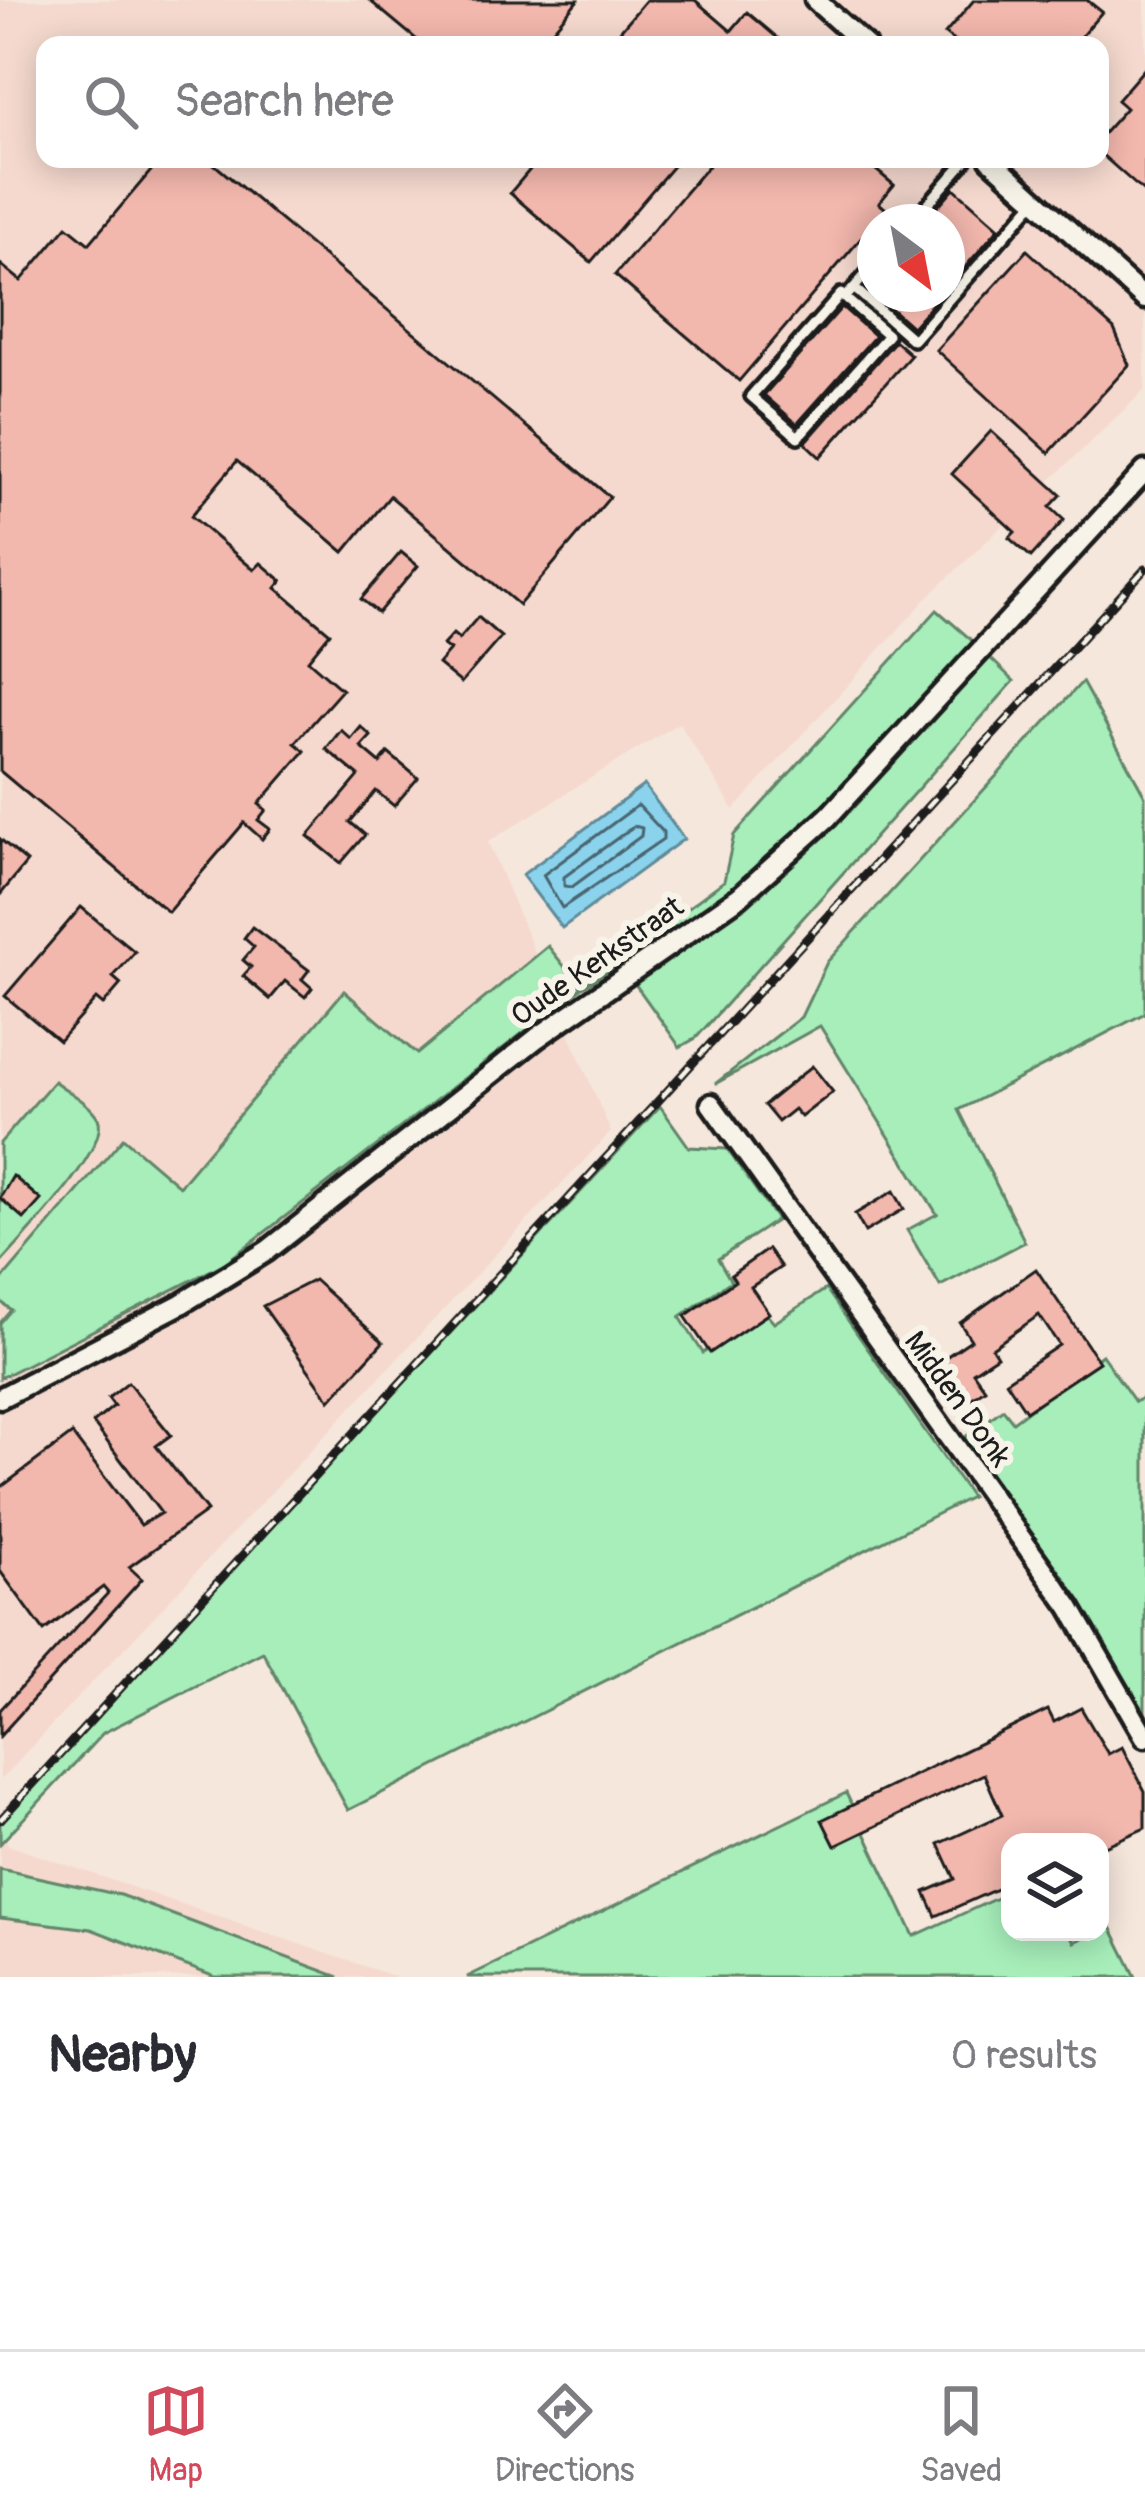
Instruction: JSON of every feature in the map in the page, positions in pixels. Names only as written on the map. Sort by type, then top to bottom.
[{"type":"street","points":[[815,0],[855,36]]},
{"type":"street","points":[[1000,168],[1145,299]]},
{"type":"street","name":"Oude Kerkstraat","points":[[0,1398],[181,1304],[267,1251],[536,1039],[739,897],[829,817],[1145,471]]},
{"type":"street","name":"Midden Donk","points":[[711,1104],[1070,1607],[1145,1737]]},
{"type":"lane","points":[[928,204],[959,168]]},
{"type":"lane","points":[[854,288],[914,340],[1036,200]]},
{"type":"lane","points":[[845,298],[857,285]]},
{"type":"lane","points":[[841,294],[845,298],[888,335],[798,437],[751,396],[841,294]]},
{"type":"shaded area","points":[[0,0],[1145,0],[1145,390],[926,599],[734,810],[679,723],[488,842],[611,1132],[0,1780]]},
{"type":"shaded area","points":[[0,1832],[8,1845],[396,1977],[0,1977]]},
{"type":"green space","points":[[937,610],[975,643],[791,842],[694,920],[581,988],[225,1263],[0,1378],[0,1323],[11,1310],[0,1301],[0,1282],[123,1138],[179,1186],[344,991],[417,1054],[548,946],[581,987],[724,881],[734,835]]},
{"type":"green space","points":[[987,655],[1014,681],[696,1038],[680,1047],[633,981],[742,906],[803,854]]},
{"type":"green space","points":[[1082,682],[1145,796],[1145,1013],[959,1110],[1025,1242],[940,1286],[907,1230],[937,1214],[820,1026],[715,1084],[801,1017],[827,962]]},
{"type":"green space","points":[[54,1081],[94,1113],[99,1132],[62,1193],[0,1264],[0,1143]]},
{"type":"green space","points":[[660,1106],[689,1147],[727,1149],[777,1220],[718,1259],[731,1281],[680,1317],[703,1353],[767,1315],[774,1323],[826,1289],[971,1497],[348,1810],[263,1652],[103,1733],[0,1844],[0,1821]]},
{"type":"green space","points":[[1102,1355],[1135,1402],[1145,1396],[1145,1727],[961,1440],[1003,1409],[1013,1422]]},
{"type":"green space","points":[[846,1793],[914,1936],[1001,1896],[1001,1941],[1109,1941],[1110,1925],[1136,1977],[467,1977]]},
{"type":"green space","points":[[0,1869],[120,1895],[339,1977],[215,1977],[91,1929],[0,1918]]},
{"type":"water","points":[[644,785],[684,839],[562,928],[522,875]]},
{"type":"building","points":[[369,0],[578,0],[548,36],[412,36]]},
{"type":"building","points":[[646,0],[695,0],[731,31],[747,12],[775,36],[616,36]]},
{"type":"building","points":[[974,0],[1087,0],[1102,12],[1082,36],[945,34]]},
{"type":"building","points":[[1145,68],[1145,193],[1109,161],[1109,127],[1126,108],[1117,100]]},
{"type":"building","points":[[153,168],[219,168],[610,497],[519,605],[390,496],[344,552],[237,461],[191,516],[254,570],[261,563],[282,581],[276,588],[330,633],[308,660],[342,690],[295,743],[305,751],[259,804],[266,810],[258,820],[270,829],[262,839],[244,823],[168,912],[0,771],[0,264],[21,281],[67,226],[89,244]]},
{"type":"building","points":[[531,168],[671,168],[591,262],[510,193]]},
{"type":"building","points":[[706,168],[874,168],[894,185],[880,204],[857,204],[857,243],[739,381],[615,275]]},
{"type":"building","points":[[954,188],[999,228],[965,267],[965,204],[940,204]]},
{"type":"building","points":[[1027,250],[1114,329],[1129,365],[1049,453],[936,350]]},
{"type":"building","points":[[842,307],[875,336],[797,424],[764,395]]},
{"type":"building","points":[[895,312],[925,312],[912,327]]},
{"type":"building","points":[[895,341],[911,355],[820,457],[805,443]]},
{"type":"building","points":[[991,431],[1061,495],[1050,507],[1064,520],[1031,557],[1009,538],[1015,532],[952,474]]},
{"type":"building","points":[[401,552],[418,566],[378,613],[361,599]]},
{"type":"building","points":[[478,617],[501,637],[461,683],[438,664],[450,650],[443,645],[453,634],[459,639]]},
{"type":"building","points":[[361,727],[371,736],[361,747],[380,763],[388,753],[418,778],[394,806],[376,791],[350,822],[365,835],[341,863],[308,836],[359,776],[326,749],[341,730],[351,739]]},
{"type":"building","points":[[0,839],[27,862],[0,895]]},
{"type":"building","points":[[81,907],[135,952],[113,977],[121,984],[103,1005],[96,999],[59,1041],[5,996]]},
{"type":"building","points":[[252,927],[309,970],[302,979],[312,988],[305,997],[285,981],[270,999],[243,976],[251,967],[243,960],[254,947],[244,938]]},
{"type":"building","points":[[812,1066],[833,1092],[801,1117],[794,1109],[778,1122],[764,1105]]},
{"type":"building","points":[[13,1176],[41,1200],[24,1219],[0,1198]]},
{"type":"building","points":[[894,1191],[904,1209],[865,1232],[855,1214]]},
{"type":"building","points":[[768,1249],[781,1267],[751,1287],[769,1313],[710,1353],[685,1316],[735,1281],[731,1275]]},
{"type":"building","points":[[1036,1269],[1099,1362],[1026,1411],[1006,1381],[1059,1345],[1039,1315],[992,1348],[997,1356],[973,1372],[985,1389],[968,1401],[940,1361],[971,1340],[960,1323]]},
{"type":"building","points":[[314,1280],[383,1342],[330,1400],[263,1306]]},
{"type":"building","points":[[128,1382],[171,1435],[156,1446],[207,1511],[129,1567],[142,1579],[0,1736],[0,1710],[108,1593],[103,1587],[44,1631],[0,1571],[0,1488],[72,1434],[141,1525],[161,1513],[93,1423],[114,1406],[108,1398]]},
{"type":"building","points":[[1081,1708],[1108,1754],[1122,1747],[1145,1791],[1145,1828],[1109,1844],[1109,1833],[1001,1833],[1001,1887],[936,1916],[925,1892],[955,1879],[939,1844],[1002,1815],[984,1774],[835,1846],[822,1820],[1048,1710],[1054,1722]]},
{"type":"railway","points":[[0,1820],[1145,569]]}]
